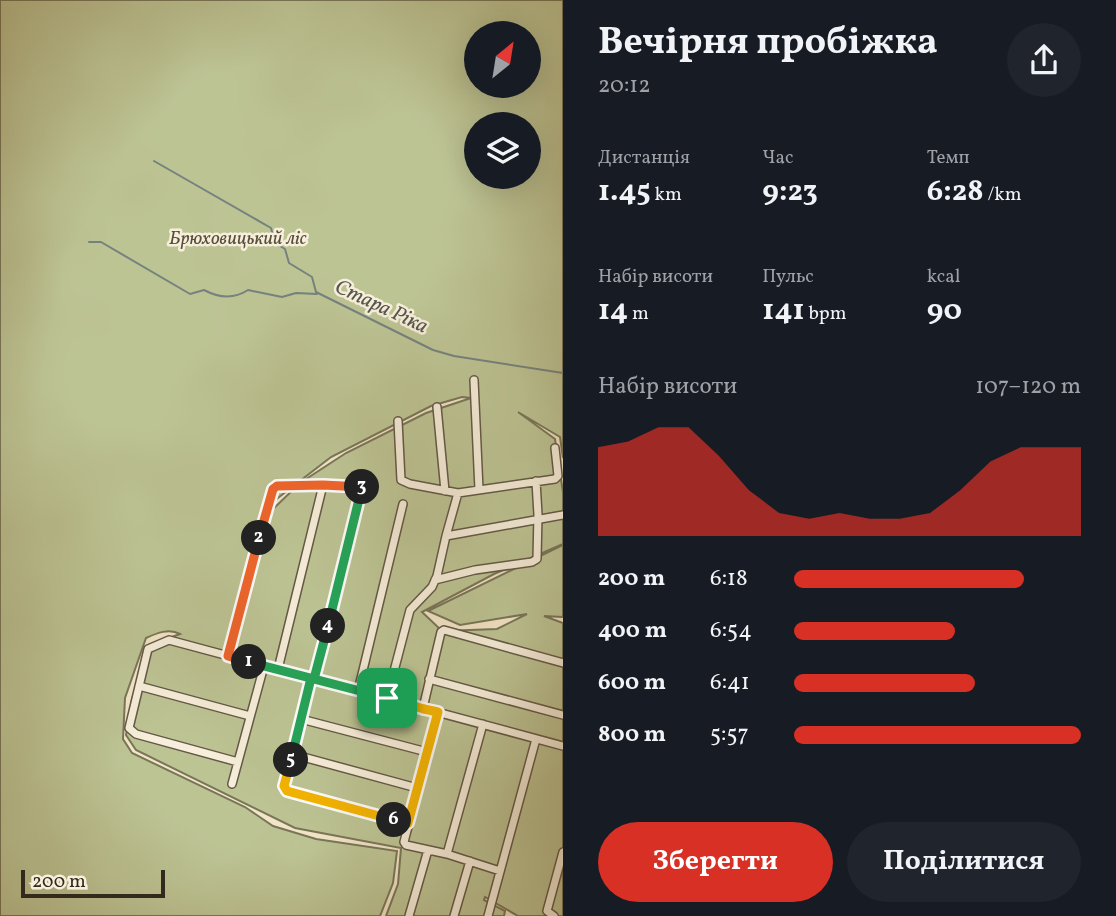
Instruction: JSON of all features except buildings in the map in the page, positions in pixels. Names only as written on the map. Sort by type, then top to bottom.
[{"type":"street","points":[[474,380],[479,490]]},
{"type":"street","points":[[437,407],[445,491]]},
{"type":"street","points":[[398,421],[401,480],[445,491],[458,493],[555,479],[558,476],[555,448]]},
{"type":"street","points":[[435,580],[537,559],[536,481]]},
{"type":"street","points":[[278,669],[323,485]]},
{"type":"street","points":[[228,656],[273,489],[277,486],[362,486],[284,786],[287,791],[408,823]]},
{"type":"street","points":[[387,698],[410,610],[432,587],[435,580],[458,493]]},
{"type":"street","points":[[358,691],[403,504]]},
{"type":"street","points":[[446,536],[563,515]]},
{"type":"street","points":[[423,708],[444,630],[563,663]]},
{"type":"street","points":[[238,762],[135,734],[129,728],[148,649],[169,640],[563,746]]},
{"type":"street","points":[[232,783],[264,666]]},
{"type":"street","points":[[429,679],[563,715]]},
{"type":"street","points":[[139,686],[250,716]]},
{"type":"street","points":[[438,712],[404,842],[406,845],[447,854],[500,871]]},
{"type":"street","points":[[301,719],[427,752]]},
{"type":"street","points":[[447,854],[483,724]]},
{"type":"street","points":[[488,916],[536,739]]},
{"type":"street","points":[[292,754],[417,788]]},
{"type":"street","points":[[409,916],[428,850]]},
{"type":"street","points":[[554,916],[547,911],[563,852]]},
{"type":"street","points":[[454,916],[470,861]]},
{"type":"green space","name":"Брюховицький ліс","points":[[0,0],[563,0],[563,458],[560,437],[518,412],[555,439],[563,492],[563,544],[494,574],[422,612],[442,631],[497,629],[527,614],[460,625],[428,611],[563,545],[563,617],[544,616],[563,623],[563,916],[518,916],[485,897],[484,900],[505,911],[504,916],[386,916],[398,884],[401,848],[295,828],[136,750],[126,735],[132,699],[149,645],[180,634],[176,632],[167,631],[146,638],[125,698],[123,739],[132,753],[245,807],[273,826],[316,839],[397,851],[393,883],[380,916],[0,916]],"holes":[[[462,397],[471,398],[426,413],[346,453],[300,483],[271,511],[262,516],[274,501],[331,457],[431,406]]]},
{"type":"waterway","name":"Стара Ріка","points":[[154,161],[271,228],[275,243],[285,249],[289,263],[312,277],[316,292],[433,350],[454,356],[563,373]]},
{"type":"waterway","points":[[89,242],[101,242],[190,294],[204,290],[226,296],[248,290],[282,297],[296,293],[317,294]]},
{"type":"route","points":[[387,698],[311,678],[228,656],[273,489],[277,486],[362,486],[363,490],[314,679],[311,678],[284,786],[287,791],[408,823],[438,712],[387,698]]}]
